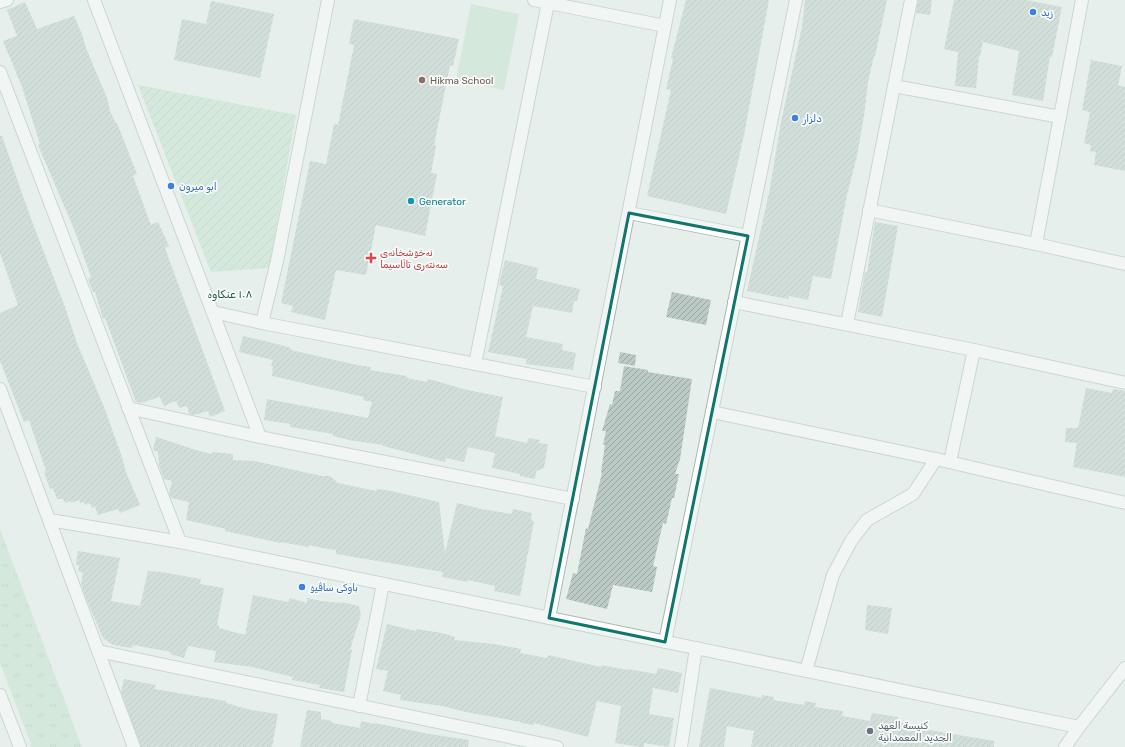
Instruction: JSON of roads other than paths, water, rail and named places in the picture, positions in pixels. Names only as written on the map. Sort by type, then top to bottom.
[{"type":"street","points":[[0,2],[7,0]]},
{"type":"street","points":[[94,0],[260,437]]},
{"type":"street","points":[[262,323],[278,261],[328,0]]},
{"type":"street","points":[[534,0],[665,26]]},
{"type":"street","points":[[550,618],[670,0]]},
{"type":"street","points":[[665,642],[796,0]]},
{"type":"street","points":[[847,324],[911,0]]},
{"type":"street","points":[[1036,244],[1082,0]]},
{"type":"street","points":[[475,364],[548,3]]},
{"type":"street","points":[[0,72],[3,90],[180,542]]},
{"type":"street","points":[[894,86],[1060,117]]},
{"type":"street","points":[[869,210],[1036,244],[1125,264]]},
{"type":"street","points":[[629,212],[748,236]]},
{"type":"street","points":[[734,302],[974,350],[1125,383]]},
{"type":"street","points":[[213,312],[262,323],[594,387]]},
{"type":"street","points":[[950,462],[974,350]]},
{"type":"street","points":[[0,389],[134,747]]},
{"type":"street","points":[[128,408],[260,437],[573,499]]},
{"type":"street","points":[[712,412],[950,462],[1125,502]]},
{"type":"street","points":[[806,671],[833,575],[851,541],[867,520],[913,494],[936,459]]},
{"type":"street","points":[[50,520],[180,542],[1079,727]]},
{"type":"street","points":[[358,706],[383,584]]},
{"type":"street","points":[[681,747],[696,648]]},
{"type":"street","points":[[98,651],[358,706],[519,743],[557,747]]},
{"type":"street","points":[[1065,747],[1125,668]]},
{"type":"street","points":[[0,695],[20,747]]},
{"type":"place","name":"زيد","points":[[1033,12]]},
{"type":"place","name":"Hikma School","points":[[422,80]]},
{"type":"place","name":"دلزار","points":[[795,118]]},
{"type":"place","name":"ابو ميرون","points":[[171,186]]},
{"type":"place","name":"Generator","points":[[411,201]]},
{"type":"place","name":"نەخۆشخانەی سەنتەری تاڵاسیما","points":[[371,258]]},
{"type":"place","name":"باوکی ساڤیۆ","points":[[302,587]]},
{"type":"place","name":"كنيسة العهد الجديد المعمدانية","points":[[870,731]]},
{"type":"district","name":"١٠٨ عنکاوە","points":[[230,294]]}]
